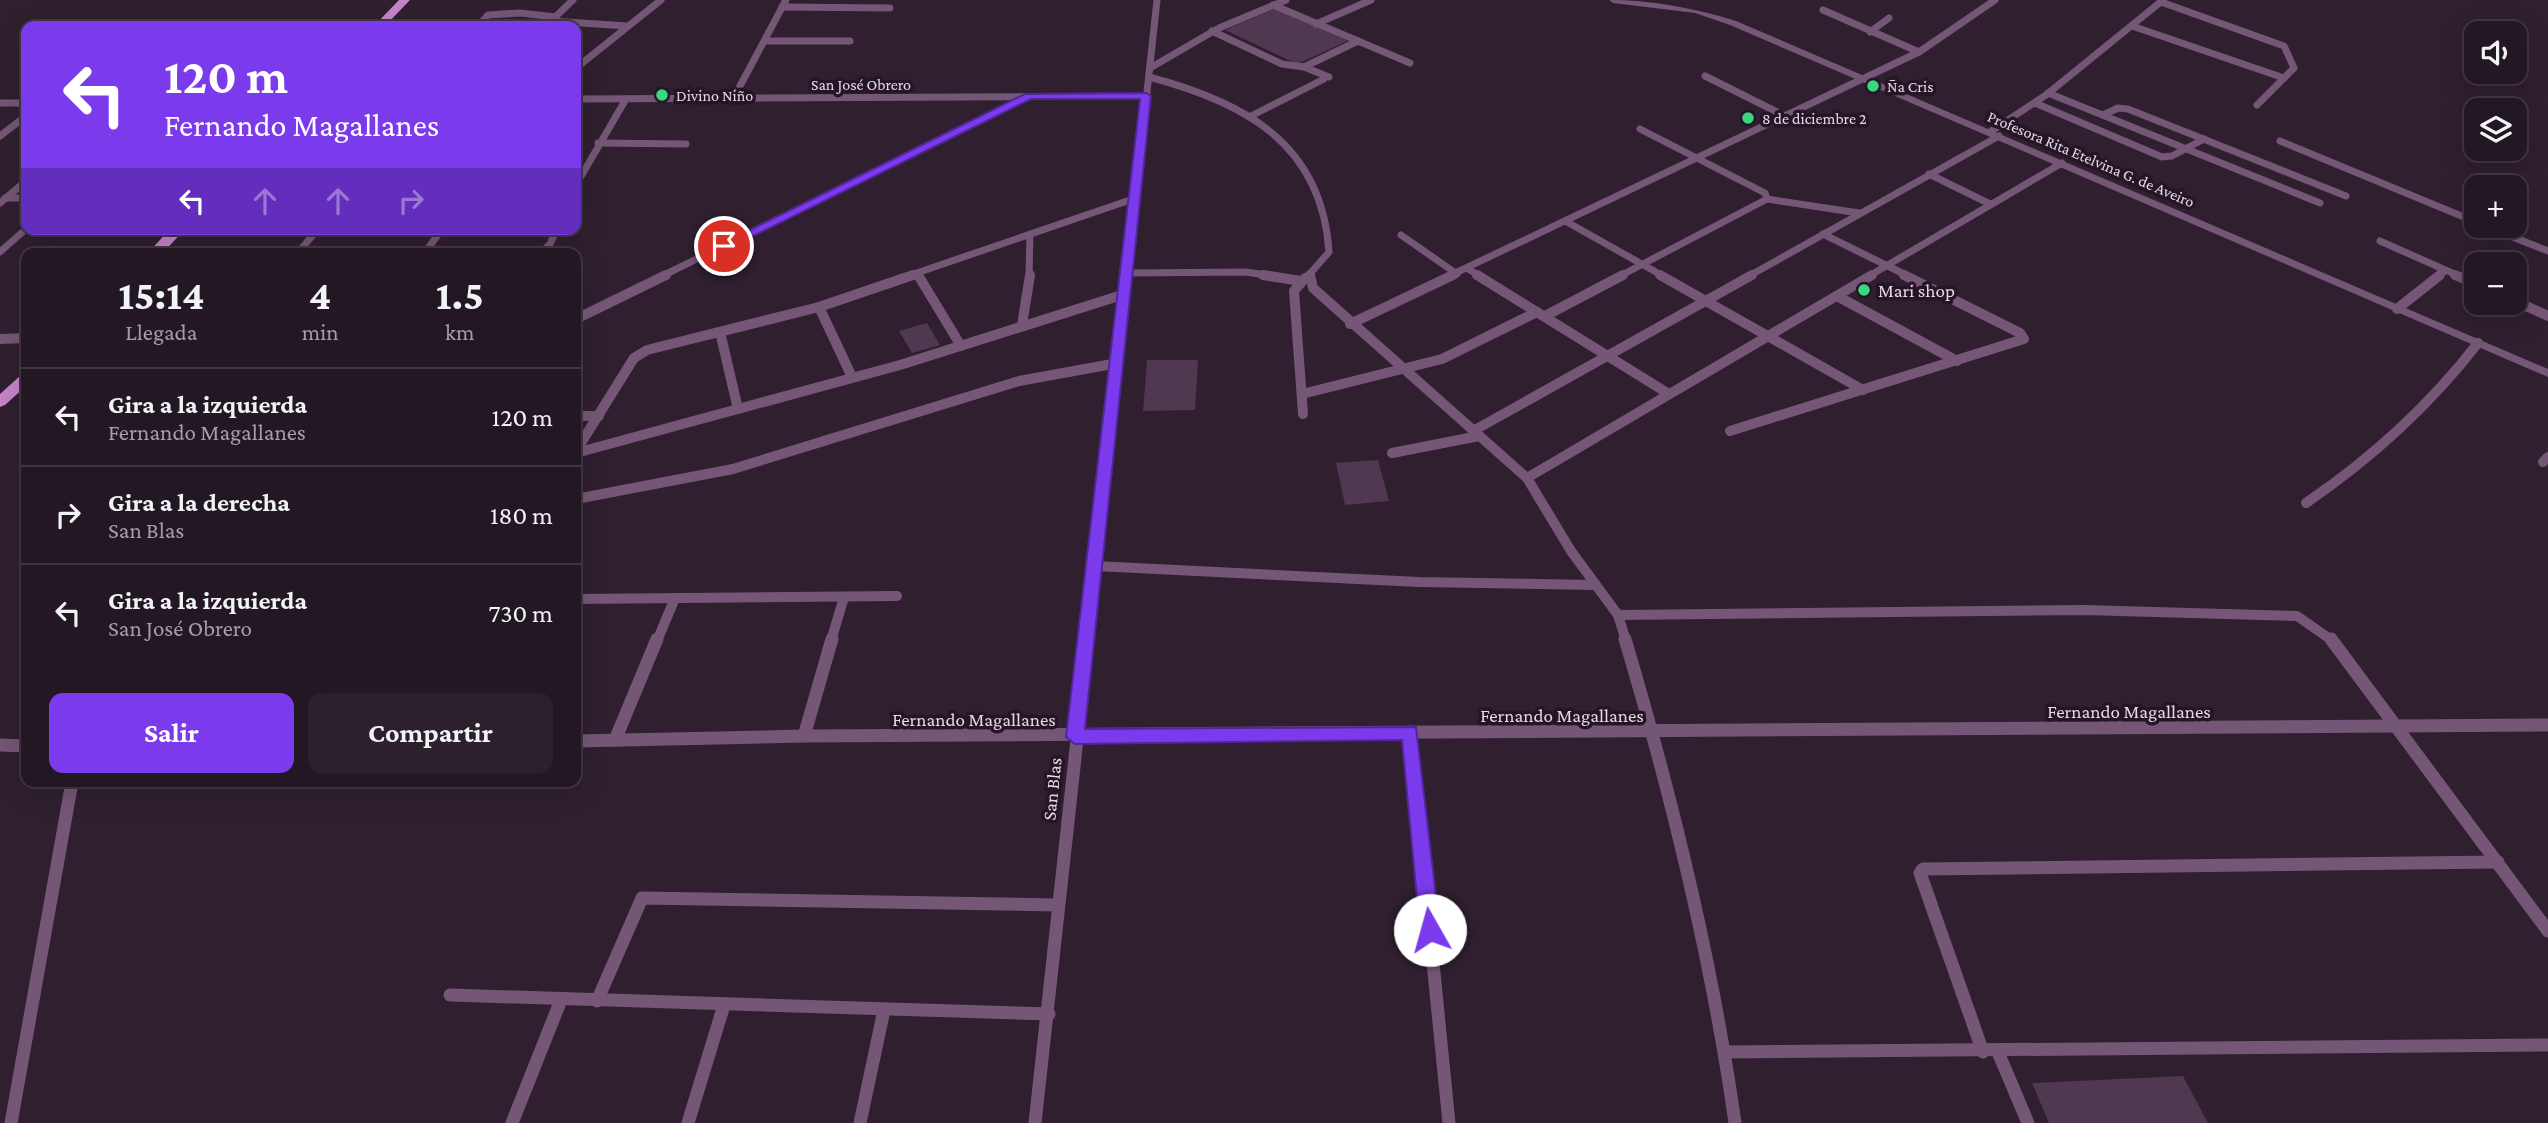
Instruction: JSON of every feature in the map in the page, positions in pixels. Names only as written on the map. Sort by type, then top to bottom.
[{"type":"main road","points":[[384,21],[405,0]]},
{"type":"main road","points":[[160,248],[172,235]]},
{"type":"main road","points":[[0,402],[21,383]]},
{"type":"street","points":[[552,21],[573,0]]},
{"type":"street","points":[[581,59],[661,0]]},
{"type":"street","name":"San Blas","points":[[1035,1123],[1049,1014],[1057,905],[1075,737],[1128,272],[1133,199],[1157,0]]},
{"type":"street","points":[[1149,73],[1212,32],[1286,0]]},
{"type":"street","points":[[1316,24],[1371,0]]},
{"type":"street","name":"Profesora Rita Etelvina G. de Aveiro","points":[[1613,0],[1715,16],[2548,373]]},
{"type":"street","points":[[1350,324],[1919,52],[1995,0]]},
{"type":"street","points":[[1392,453],[1476,433],[1606,353],[1929,174],[1994,134],[2162,1],[2284,46],[2294,68],[2257,105]]},
{"type":"street","points":[[733,99],[784,4],[890,8]]},
{"type":"street","points":[[1273,5],[1410,64]]},
{"type":"street","points":[[1823,10],[1919,52]]},
{"type":"street","points":[[483,21],[488,15],[520,13],[548,21]]},
{"type":"street","points":[[1870,32],[1889,19]]},
{"type":"street","points":[[581,24],[627,26]]},
{"type":"street","points":[[2132,26],[2284,78]]},
{"type":"street","points":[[1212,32],[1282,64],[1304,67],[1326,78],[1249,117]]},
{"type":"street","points":[[766,41],[850,41]]},
{"type":"street","points":[[1304,67],[1358,41]]},
{"type":"street","points":[[1149,73],[1249,117],[1283,142],[1323,204],[1329,252],[1294,291],[1303,414]]},
{"type":"street","points":[[1705,76],[1783,115]]},
{"type":"street","points":[[2048,93],[2320,203]]},
{"type":"street","points":[[581,317],[1029,96]]},
{"type":"street","name":"San José Obrero","points":[[581,99],[1146,96]]},
{"type":"street","points":[[581,168],[626,99]]},
{"type":"street","points":[[0,103],[21,103]]},
{"type":"street","points":[[2035,103],[2162,157],[2186,149],[2204,139]]},
{"type":"street","points":[[2103,116],[2118,108],[2128,109],[2346,196]]},
{"type":"street","points":[[0,136],[21,120]]},
{"type":"street","points":[[1640,129],[1765,193],[1767,199]]},
{"type":"street","points":[[2280,141],[2464,217]]},
{"type":"street","points":[[598,143],[686,144]]},
{"type":"street","points":[[1527,478],[2062,163]]},
{"type":"street","points":[[1929,174],[1990,204]]},
{"type":"street","points":[[2,200],[21,185]]},
{"type":"street","points":[[2,200],[21,198]]},
{"type":"street","points":[[581,444],[640,353],[819,307],[1133,199]]},
{"type":"street","points":[[1302,394],[1404,371],[1441,359],[1643,265],[1767,199],[1859,213]]},
{"type":"street","points":[[1567,222],[1863,390]]},
{"type":"street","points":[[0,252],[21,233]]},
{"type":"street","points":[[1730,431],[2024,340],[2024,336],[1823,234]]},
{"type":"street","points":[[1022,325],[1021,312],[1031,257],[1030,235]]},
{"type":"street","points":[[1401,235],[1457,274]]},
{"type":"street","points":[[2515,238],[2548,251]]},
{"type":"street","points":[[2380,241],[2464,280]]},
{"type":"street","points":[[1468,269],[1669,394]]},
{"type":"street","points":[[2398,309],[2445,271]]},
{"type":"street","points":[[1128,272],[1246,272],[1305,279],[1350,324],[1527,478],[1595,585],[1618,615],[1653,733],[1725,1052],[1735,1123]]},
{"type":"street","points":[[918,274],[961,346]]},
{"type":"street","points":[[581,451],[961,346],[1125,294]]},
{"type":"street","points":[[1837,296],[1957,361]]},
{"type":"street","points":[[2527,306],[2548,316]]},
{"type":"street","points":[[819,307],[852,377]]},
{"type":"street","points":[[720,332],[738,409]]},
{"type":"street","points":[[0,339],[21,338]]},
{"type":"street","points":[[2306,503],[2351,473],[2375,452],[2453,376],[2478,343]]},
{"type":"street","points":[[581,498],[733,470],[1019,381],[1055,372],[1118,363]]},
{"type":"street","points":[[581,416],[599,415]]},
{"type":"street","points":[[1095,566],[1419,582],[1595,585]]},
{"type":"street","points":[[581,599],[897,596]]},
{"type":"street","points":[[804,736],[844,597]]},
{"type":"street","points":[[615,740],[675,598]]},
{"type":"street","points":[[1618,615],[2071,610],[2297,616],[2331,639],[2548,931]]},
{"type":"street","name":"Fernando Magallanes","points":[[581,741],[804,736],[1075,737],[2548,724]]},
{"type":"street","points":[[1410,732],[1448,1123]]},
{"type":"street","points":[[0,745],[21,746]]},
{"type":"street","points":[[11,1123],[71,787]]},
{"type":"street","points":[[2028,1123],[1991,1052],[1920,873],[1923,869],[2498,862]]},
{"type":"street","points":[[597,1001],[642,898],[1057,905]]},
{"type":"street","points":[[450,995],[724,1006],[1049,1014]]},
{"type":"street","points":[[512,1123],[561,1000]]},
{"type":"street","points":[[688,1123],[724,1006]]},
{"type":"street","points":[[860,1123],[884,1010]]},
{"type":"street","points":[[1725,1052],[1771,1049],[1826,1054],[2548,1045]]},
{"type":"shaded area","points":[[1275,9],[1348,41],[1297,64],[1225,30]]},
{"type":"shaded area","points":[[927,323],[940,345],[912,353],[899,331]]},
{"type":"shaded area","points":[[1147,360],[1198,360],[1195,410],[1143,411]]},
{"type":"shaded area","points":[[1378,460],[1389,501],[1345,505],[1336,463]]},
{"type":"shaded area","points":[[2183,1076],[2208,1123],[2049,1123],[2032,1083]]},
{"type":"place","name":"Ña Cris","points":[[1873,86]]},
{"type":"place","name":"Divino Niño","points":[[662,95]]},
{"type":"place","name":"8 de diciembre 2","points":[[1748,118]]},
{"type":"place","name":"Mari shop","points":[[1864,290]]},
{"type":"route","points":[[724,246],[1029,96],[1146,96],[1075,737],[1410,732],[1430,930]]}]
